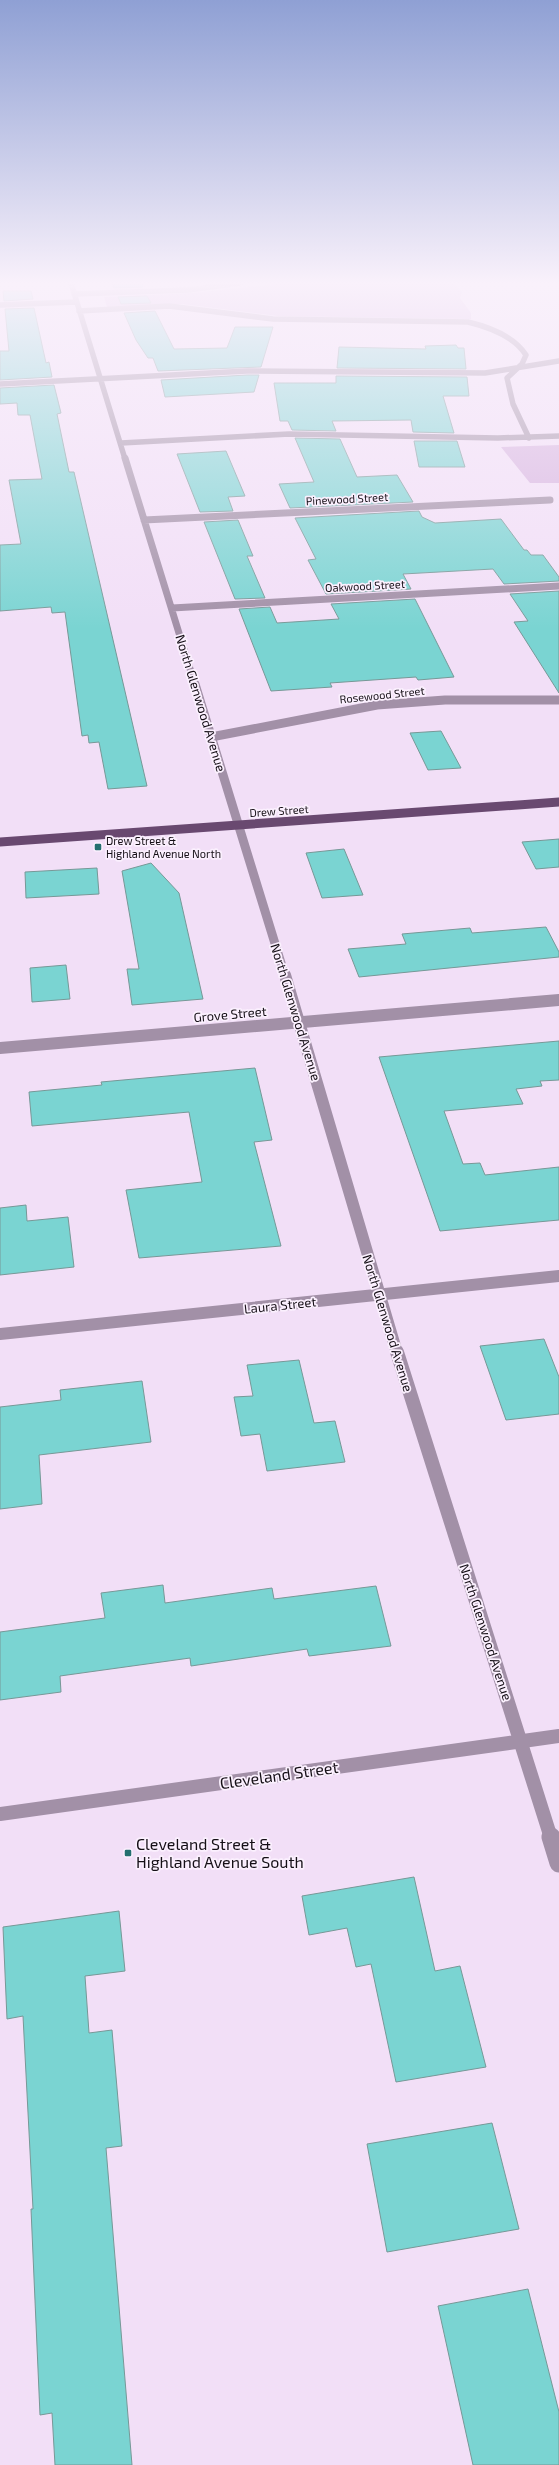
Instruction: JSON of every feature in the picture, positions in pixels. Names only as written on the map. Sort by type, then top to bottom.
[{"type":"main road","name":"Drew Street","points":[[0,842],[559,802]]},
{"type":"street","name":"North Glenwood Avenue","points":[[107,398],[299,1022],[379,1295],[559,1863]]},
{"type":"street","points":[[512,398],[529,438]]},
{"type":"street","points":[[121,443],[289,434],[529,438],[559,436]]},
{"type":"street","name":"Pinewood Street","points":[[144,520],[550,500]]},
{"type":"street","name":"Oakwood Street","points":[[172,608],[559,586]]},
{"type":"street","name":"Rosewood Street","points":[[211,737],[250,732],[330,712],[379,705],[435,701],[559,700]]},
{"type":"street","name":"Grove Street","points":[[0,1048],[559,1000]]},
{"type":"street","name":"Laura Street","points":[[0,1334],[559,1276]]},
{"type":"street","name":"Cleveland Street","points":[[0,1814],[559,1736]]},
{"type":"shaded area","points":[[559,445],[559,483],[530,483],[501,447]]},
{"type":"building","points":[[0,398],[57,398],[61,413],[57,414],[69,472],[74,472],[147,786],[108,789],[99,742],[89,743],[88,735],[82,736],[65,612],[52,613],[51,607],[0,611],[0,545],[21,544],[9,480],[42,479],[30,415],[18,415],[17,403],[0,404]]},
{"type":"building","points":[[276,398],[444,398],[454,433],[413,432],[411,420],[332,421],[336,431],[292,430],[288,421],[280,421]]},
{"type":"building","points":[[295,438],[340,439],[357,477],[397,475],[413,502],[290,508],[279,484],[314,482]]},
{"type":"building","points":[[414,441],[457,441],[465,467],[419,467]]},
{"type":"building","points":[[226,451],[245,496],[228,497],[233,511],[200,512],[177,454]]},
{"type":"building","points":[[419,511],[422,517],[435,523],[501,519],[524,550],[527,550],[531,555],[543,555],[559,577],[559,581],[504,584],[493,569],[403,574],[411,589],[326,594],[308,560],[316,559],[295,518]]},
{"type":"building","points":[[238,520],[253,556],[247,556],[265,598],[235,599],[204,522]]},
{"type":"building","points":[[559,591],[559,693],[514,622],[528,621],[510,594]]},
{"type":"building","points":[[415,599],[454,677],[418,680],[416,677],[330,683],[332,687],[271,691],[239,609],[270,607],[277,623],[339,619],[331,604]]},
{"type":"building","points":[[441,731],[461,768],[428,770],[410,733]]},
{"type":"building","points":[[559,839],[559,867],[536,869],[522,842]]},
{"type":"building","points":[[344,849],[363,895],[322,898],[306,853]]},
{"type":"building","points":[[151,863],[179,893],[203,999],[132,1005],[127,969],[139,969],[122,871]]},
{"type":"building","points":[[97,868],[99,894],[26,898],[25,872]]},
{"type":"building","points":[[546,927],[559,952],[559,957],[359,977],[348,949],[406,944],[402,934],[470,928],[472,933]]},
{"type":"building","points":[[66,965],[70,999],[32,1002],[30,968]]},
{"type":"building","points":[[559,1041],[559,1080],[540,1081],[542,1086],[516,1089],[523,1104],[444,1111],[463,1164],[480,1163],[485,1175],[559,1167],[559,1220],[440,1231],[379,1057]]},
{"type":"building","points":[[255,1068],[272,1140],[254,1142],[281,1246],[139,1258],[126,1190],[202,1182],[189,1112],[32,1126],[29,1092],[102,1085],[101,1082]]},
{"type":"building","points":[[26,1205],[27,1221],[68,1217],[74,1267],[0,1275],[0,1208]]},
{"type":"building","points":[[544,1339],[559,1377],[559,1414],[506,1420],[480,1346]]},
{"type":"building","points":[[299,1360],[314,1423],[335,1421],[345,1462],[267,1471],[260,1434],[241,1436],[234,1397],[253,1396],[247,1365]]},
{"type":"building","points":[[142,1381],[151,1442],[39,1455],[42,1504],[0,1509],[0,1407],[61,1400],[60,1390]]},
{"type":"building","points":[[163,1585],[165,1603],[272,1588],[274,1599],[376,1586],[391,1646],[309,1656],[307,1649],[191,1666],[190,1658],[60,1676],[61,1692],[0,1700],[0,1632],[105,1618],[101,1593]]},
{"type":"building","points":[[414,1877],[435,1971],[460,1966],[486,2067],[396,2082],[371,1964],[356,1967],[347,1928],[309,1935],[302,1896]]},
{"type":"building","points":[[119,1911],[125,1971],[85,1976],[89,2033],[112,2030],[122,2146],[106,2148],[132,2465],[55,2465],[52,2413],[40,2415],[31,2209],[33,2209],[23,2016],[7,2019],[3,1927]]},
{"type":"building","points":[[492,2123],[519,2229],[387,2252],[367,2144]]},
{"type":"building","points":[[528,2289],[559,2412],[559,2465],[473,2465],[438,2306]]},
{"type":"place","name":"Drew Street & Highland Avenue North","points":[[98,847]]},
{"type":"place","name":"Cleveland Street & Highland Avenue South","points":[[128,1853]]}]
